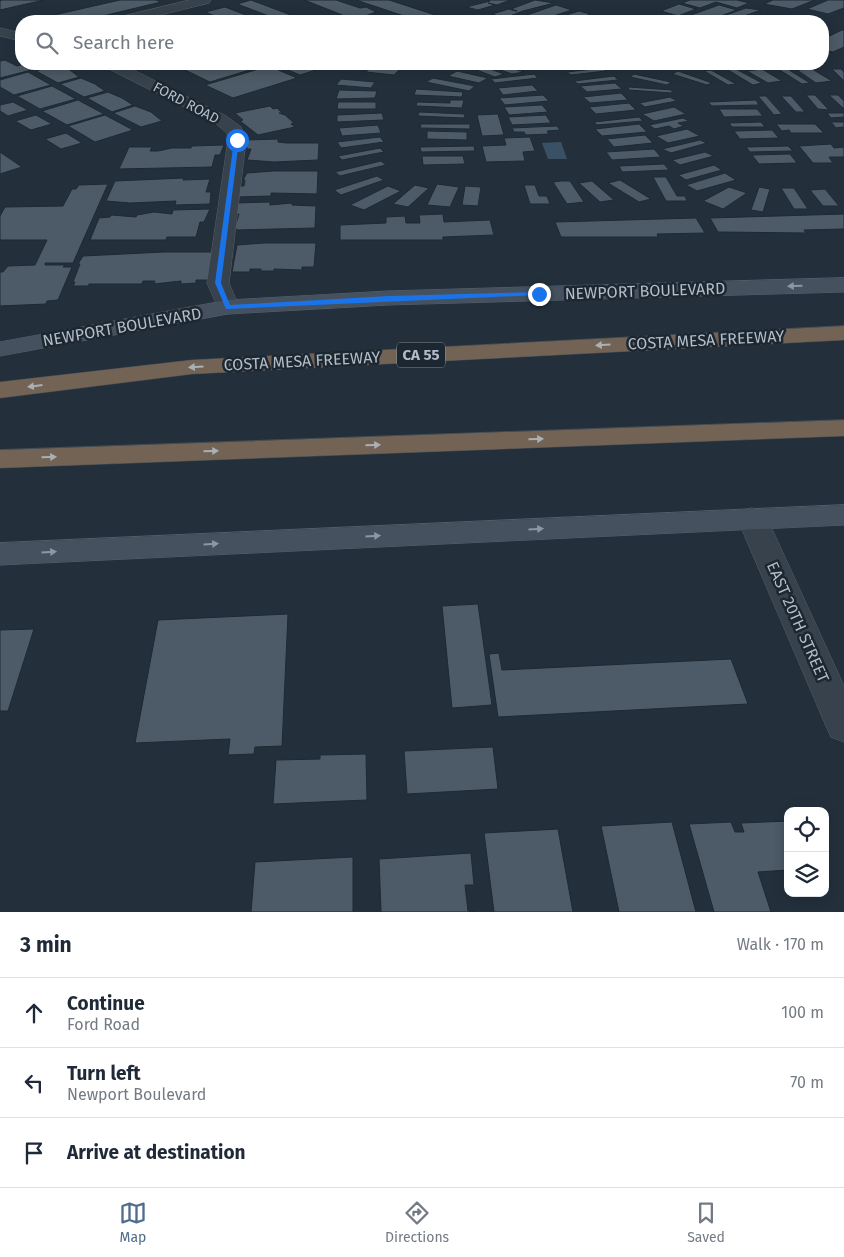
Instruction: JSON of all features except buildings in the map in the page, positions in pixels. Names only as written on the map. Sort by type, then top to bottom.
[{"type":"highway","name":"COSTA MESA FREEWAY","points":[[0,390],[192,367],[844,333]]},
{"type":"highway","points":[[0,459],[844,428]]},
{"type":"main road","name":"NEWPORT BOULEVARD","points":[[0,349],[228,307],[388,298],[844,285]]},
{"type":"main road","points":[[0,554],[844,515]]},
{"type":"street","points":[[144,15],[205,0]]},
{"type":"street","points":[[0,32],[15,36]]},
{"type":"street","name":"FORD ROAD","points":[[122,70],[220,119],[235,131],[237,140],[218,283],[228,307]]},
{"type":"street","name":"EAST 20TH STREET","points":[[752,518],[844,726]]},
{"type":"water","points":[[561,142],[567,159],[548,159],[542,143]]},
{"type":"route","points":[[237,140],[218,283],[228,307],[388,298],[539,294]]}]
